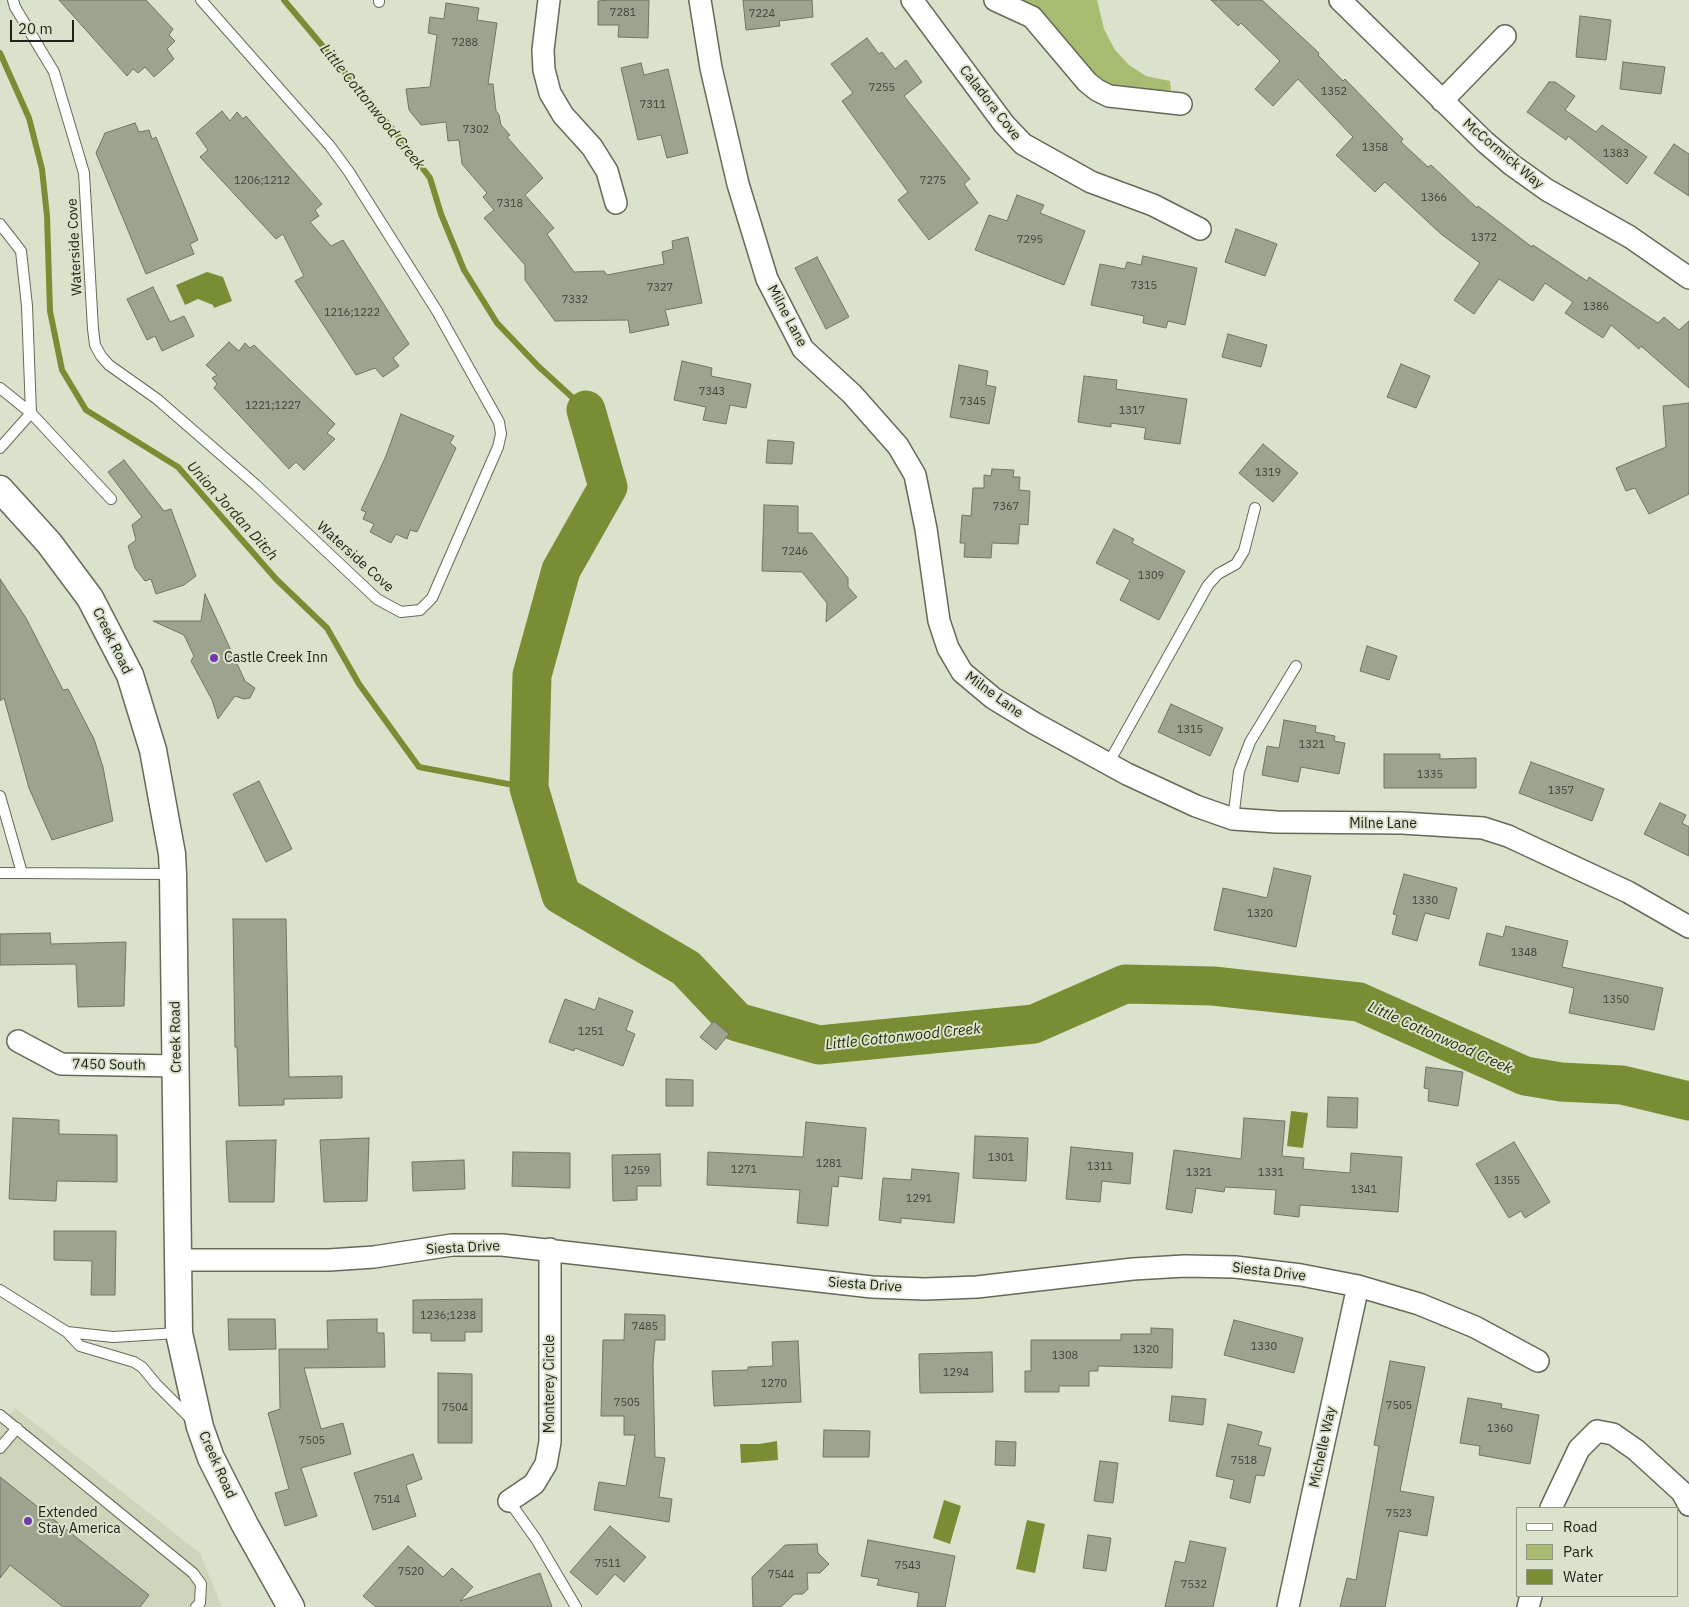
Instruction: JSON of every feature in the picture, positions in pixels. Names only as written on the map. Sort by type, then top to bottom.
[{"type":"street","points":[[549,0],[543,50],[544,70],[550,93],[563,115],[592,148],[607,171],[616,203]]},
{"type":"street","name":"Milne Lane","points":[[700,0],[711,68],[738,184],[767,278],[804,349],[852,394],[898,446],[915,475],[926,528],[939,621],[948,648],[962,672],[993,698],[1034,724],[1108,764],[1196,806],[1233,818],[1276,822],[1402,823],[1483,828],[1508,836],[1619,888],[1689,928]]},
{"type":"street","name":"Caladora Cove","points":[[912,0],[1004,124],[1023,144],[1091,182],[1152,205],[1200,229]]},
{"type":"street","points":[[995,0],[1032,17],[1087,82],[1097,90],[1109,96],[1181,104]]},
{"type":"street","name":"McCormick Way","points":[[1340,0],[1485,142],[1547,190],[1630,237],[1689,278]]},
{"type":"street","points":[[1442,100],[1505,36]]},
{"type":"street","name":"Creek Road","points":[[0,489],[26,516],[71,570],[90,598],[130,675],[153,750],[172,854],[173,874],[179,1333],[200,1427],[211,1458],[291,1607]]},
{"type":"street","name":"7450 South","points":[[18,1041],[62,1064],[176,1066]]},
{"type":"street","name":"Siesta Drive","points":[[178,1260],[329,1260],[374,1257],[452,1246],[502,1246],[550,1249],[872,1287],[977,1287],[1133,1269],[1184,1266],[1235,1267],[1301,1275],[1358,1286],[1419,1304],[1476,1327],[1538,1361]]},
{"type":"street","name":"Monterey Circle","points":[[509,1501],[534,1484],[546,1464],[550,1442],[550,1249]]},
{"type":"street","name":"Michelle Way","points":[[1288,1607],[1358,1286]]},
{"type":"street","points":[[1551,1507],[1578,1448],[1597,1431],[1613,1434],[1636,1450],[1682,1492],[1689,1505]]},
{"type":"lane","name":"Waterside Cove","points":[[13,0],[54,72],[84,172],[93,329],[95,345],[101,356],[109,365],[157,399],[249,479],[377,599],[401,612],[420,610],[432,598],[498,447],[501,434],[499,422],[438,311],[349,172],[330,146],[201,0]]},
{"type":"lane","points":[[0,224],[21,251],[27,306],[30,413],[0,448]]},
{"type":"lane","points":[[0,388],[30,413],[111,498]]},
{"type":"lane","points":[[1108,764],[1208,585],[1218,574],[1236,564],[1244,551],[1254,508]]},
{"type":"lane","points":[[1233,818],[1239,771],[1250,742],[1296,666]]},
{"type":"lane","points":[[0,796],[22,873]]},
{"type":"lane","points":[[0,873],[173,874]]},
{"type":"lane","points":[[0,1290],[67,1332],[80,1346],[134,1362],[142,1367],[156,1384],[200,1427]]},
{"type":"lane","points":[[67,1332],[113,1337],[179,1333]]},
{"type":"lane","points":[[0,1415],[193,1572],[201,1584],[200,1603],[196,1607]]},
{"type":"lane","points":[[0,1448],[16,1428]]},
{"type":"lane","points":[[509,1501],[536,1539],[576,1607]]},
{"type":"shaded area","points":[[15,1408],[200,1553],[222,1607],[0,1607],[0,1424]]},
{"type":"green space","points":[[1008,0],[1097,0],[1104,29],[1115,50],[1129,65],[1146,76],[1170,81],[1171,90],[1117,92]]},
{"type":"water","points":[[207,272],[223,277],[232,301],[214,308],[213,305],[198,299],[185,305],[176,285]]},
{"type":"water","points":[[1291,1111],[1308,1113],[1303,1148],[1287,1146]]},
{"type":"water","points":[[777,1441],[778,1460],[741,1463],[740,1444],[759,1444]]},
{"type":"water","points":[[944,1500],[961,1506],[950,1544],[933,1538]]},
{"type":"water","points":[[1027,1520],[1045,1524],[1035,1573],[1016,1569]]},
{"type":"building","points":[[59,0],[146,0],[173,29],[169,35],[175,41],[167,49],[174,59],[154,77],[145,67],[138,73],[133,69],[127,76]]},
{"type":"building","points":[[649,0],[648,38],[618,37],[619,25],[598,25],[598,1]]},
{"type":"building","points":[[743,0],[812,0],[813,17],[779,21],[780,26],[746,30]]},
{"type":"building","points":[[1211,0],[1262,0],[1319,53],[1318,55],[1343,81],[1345,79],[1403,139],[1401,142],[1428,167],[1431,165],[1477,208],[1478,206],[1532,247],[1533,245],[1587,281],[1589,277],[1658,323],[1664,317],[1679,330],[1689,321],[1689,388],[1641,346],[1639,349],[1611,325],[1603,338],[1565,313],[1573,302],[1545,283],[1533,301],[1499,279],[1474,314],[1454,300],[1480,263],[1441,234],[1385,182],[1375,192],[1336,155],[1353,137],[1298,79],[1273,106],[1255,89],[1280,61],[1241,23],[1238,26]]},
{"type":"building","points":[[446,3],[479,8],[477,20],[497,23],[488,84],[493,84],[496,111],[501,125],[510,135],[507,137],[543,178],[525,195],[554,228],[547,234],[574,272],[604,271],[607,275],[664,264],[662,252],[673,249],[672,241],[688,237],[702,303],[665,310],[669,325],[630,333],[628,320],[555,321],[525,280],[525,265],[484,218],[494,210],[483,197],[487,193],[462,164],[459,140],[448,141],[446,122],[421,125],[409,110],[406,89],[430,87],[437,35],[428,33],[430,17],[444,19]]},
{"type":"building","points":[[1580,16],[1611,20],[1606,60],[1576,57]]},
{"type":"building","points":[[867,38],[879,54],[882,52],[895,69],[906,60],[922,82],[904,96],[970,179],[964,184],[978,203],[929,240],[898,200],[908,192],[842,101],[853,93],[831,64]]},
{"type":"building","points":[[1623,62],[1665,67],[1661,94],[1620,89]]},
{"type":"building","points":[[641,63],[644,75],[668,69],[688,153],[667,158],[661,135],[638,140],[621,68]]},
{"type":"building","points":[[1549,82],[1555,82],[1575,96],[1565,110],[1596,132],[1602,125],[1647,157],[1627,184],[1568,136],[1566,140],[1527,112]]},
{"type":"building","points":[[222,111],[230,121],[237,112],[243,119],[246,116],[322,204],[315,210],[319,216],[310,222],[331,246],[343,240],[409,344],[393,358],[399,366],[383,377],[375,368],[356,375],[295,281],[304,276],[283,234],[276,239],[200,157],[208,150],[196,133]]},
{"type":"building","points":[[135,123],[139,132],[149,130],[152,139],[156,137],[198,240],[190,244],[194,254],[146,274],[96,153],[105,133]]},
{"type":"building","points":[[1674,144],[1689,154],[1689,196],[1654,173]]},
{"type":"building","points":[[1017,195],[1044,205],[1040,213],[1085,231],[1064,285],[975,250],[989,215],[1007,221]]},
{"type":"building","points":[[1236,229],[1277,244],[1265,276],[1225,262]]},
{"type":"building","points":[[1143,256],[1197,268],[1185,325],[1168,321],[1166,328],[1143,323],[1144,316],[1091,305],[1100,264],[1125,269],[1127,262],[1141,265]]},
{"type":"building","points":[[817,257],[849,317],[826,329],[795,268]]},
{"type":"building","points":[[153,287],[170,322],[184,316],[194,336],[162,351],[155,336],[147,340],[127,299]]},
{"type":"building","points":[[1228,334],[1267,345],[1261,367],[1222,357]]},
{"type":"building","points":[[229,342],[239,351],[245,343],[250,348],[254,345],[335,424],[327,433],[335,439],[304,470],[296,462],[289,469],[214,388],[217,384],[212,378],[217,375],[206,365]]},
{"type":"building","points":[[682,361],[712,368],[711,376],[751,384],[746,408],[730,405],[726,424],[703,420],[706,407],[674,400]]},
{"type":"building","points":[[1401,364],[1430,376],[1416,408],[1387,397]]},
{"type":"building","points":[[959,365],[988,371],[986,385],[996,387],[989,424],[950,417]]},
{"type":"building","points":[[1084,376],[1117,380],[1116,389],[1187,399],[1180,444],[1144,439],[1146,428],[1111,423],[1111,427],[1078,422]]},
{"type":"building","points":[[1689,403],[1689,494],[1649,514],[1635,488],[1626,491],[1616,468],[1666,447],[1663,406]]},
{"type":"building","points":[[401,414],[454,436],[450,443],[456,448],[417,532],[410,530],[407,539],[396,534],[391,543],[370,532],[374,524],[363,519],[366,512],[361,510],[386,456]]},
{"type":"building","points":[[768,440],[794,442],[792,464],[766,463]]},
{"type":"building","points":[[1263,444],[1298,473],[1273,502],[1239,473]]},
{"type":"building","points":[[124,460],[164,511],[171,509],[196,576],[184,585],[156,594],[151,579],[145,581],[135,568],[128,546],[136,540],[132,525],[142,517],[108,472]]},
{"type":"building","points":[[992,469],[1014,470],[1013,477],[1020,477],[1019,490],[1030,491],[1028,525],[1020,524],[1018,544],[992,543],[991,558],[964,557],[965,543],[960,543],[962,515],[971,516],[973,488],[984,488],[984,475],[991,476]]},
{"type":"building","points":[[764,505],[798,506],[798,533],[812,533],[848,578],[848,587],[857,597],[826,622],[827,603],[802,572],[762,571]]},
{"type":"building","points":[[1114,529],[1134,539],[1132,543],[1185,571],[1159,620],[1120,600],[1130,580],[1096,563]]},
{"type":"building","points":[[0,579],[26,618],[63,690],[68,689],[94,739],[103,767],[113,821],[52,840],[29,788],[4,698],[0,701]]},
{"type":"building","name":"Castle Creek Inn","points":[[205,594],[245,681],[255,688],[250,698],[244,699],[235,696],[218,719],[212,700],[191,661],[194,656],[184,635],[153,621],[201,621]]},
{"type":"building","points":[[1367,646],[1397,656],[1389,680],[1360,671]]},
{"type":"building","points":[[1171,704],[1223,728],[1210,756],[1158,732]]},
{"type":"building","points":[[1284,720],[1316,726],[1315,732],[1335,736],[1334,741],[1345,743],[1339,774],[1301,767],[1298,782],[1262,775],[1267,746],[1279,748]]},
{"type":"building","points":[[1384,754],[1440,754],[1440,759],[1476,758],[1476,788],[1384,788]]},
{"type":"building","points":[[1531,762],[1604,789],[1592,821],[1519,793]]},
{"type":"building","points":[[259,781],[292,849],[266,862],[233,794]]},
{"type":"building","points":[[1660,803],[1686,815],[1682,823],[1689,827],[1689,856],[1644,834]]},
{"type":"building","points":[[1274,868],[1311,876],[1296,947],[1214,930],[1223,888],[1267,898]]},
{"type":"building","points":[[1404,874],[1457,888],[1449,919],[1425,913],[1417,941],[1392,934],[1397,915],[1393,914]]},
{"type":"building","points":[[233,919],[286,919],[289,1077],[342,1076],[342,1098],[284,1099],[284,1105],[239,1106],[237,1047],[235,1047]]},
{"type":"building","points":[[1506,926],[1568,941],[1562,967],[1663,988],[1654,1030],[1569,1013],[1574,988],[1479,965],[1487,933],[1503,937]]},
{"type":"building","points":[[50,933],[51,944],[126,942],[124,1006],[78,1007],[76,964],[0,965],[0,934]]},
{"type":"building","points":[[599,998],[633,1011],[626,1030],[635,1034],[623,1066],[575,1048],[574,1051],[549,1042],[565,999],[595,1010]]},
{"type":"building","points":[[714,1021],[729,1034],[716,1050],[700,1037]]},
{"type":"building","points":[[1426,1067],[1463,1072],[1458,1106],[1428,1101],[1429,1089],[1424,1088]]},
{"type":"building","points":[[666,1079],[693,1080],[693,1106],[666,1106]]},
{"type":"building","points":[[1328,1097],[1358,1098],[1357,1128],[1327,1127]]},
{"type":"building","points":[[13,1118],[59,1120],[59,1134],[117,1135],[117,1182],[57,1181],[56,1201],[9,1199]]},
{"type":"building","points":[[1244,1118],[1285,1121],[1282,1156],[1304,1158],[1303,1169],[1350,1173],[1351,1153],[1402,1157],[1398,1212],[1300,1205],[1299,1217],[1274,1214],[1276,1190],[1225,1187],[1224,1192],[1196,1188],[1192,1213],[1166,1209],[1174,1150],[1241,1159]]},
{"type":"building","points":[[806,1122],[866,1128],[862,1179],[839,1176],[838,1187],[832,1186],[828,1226],[797,1223],[800,1190],[707,1185],[708,1152],[803,1157]]},
{"type":"building","points":[[975,1136],[1028,1138],[1026,1181],[973,1178]]},
{"type":"building","points":[[369,1138],[367,1201],[324,1202],[320,1140]]},
{"type":"building","points":[[276,1140],[274,1202],[229,1202],[226,1141]]},
{"type":"building","points":[[1514,1142],[1550,1202],[1525,1218],[1521,1211],[1509,1218],[1476,1164]]},
{"type":"building","points":[[1071,1147],[1133,1153],[1130,1184],[1102,1181],[1100,1202],[1066,1199]]},
{"type":"building","points":[[513,1152],[570,1153],[570,1188],[512,1186]]},
{"type":"building","points":[[660,1154],[661,1186],[637,1186],[637,1200],[613,1201],[612,1155]]},
{"type":"building","points":[[464,1160],[465,1189],[413,1191],[412,1162]]},
{"type":"building","points":[[912,1169],[959,1173],[954,1223],[901,1218],[901,1223],[879,1220],[883,1178],[911,1180]]},
{"type":"building","points":[[54,1231],[116,1231],[115,1295],[91,1295],[92,1261],[54,1260]]},
{"type":"building","points":[[482,1299],[482,1332],[465,1332],[465,1341],[431,1341],[431,1333],[413,1333],[413,1300]]},
{"type":"building","points":[[625,1314],[665,1315],[665,1340],[655,1340],[653,1364],[655,1457],[665,1458],[659,1497],[672,1499],[669,1522],[594,1510],[599,1482],[626,1486],[635,1435],[624,1435],[624,1416],[601,1416],[603,1340],[624,1340]]},
{"type":"building","points":[[228,1319],[275,1319],[276,1349],[229,1350]]},
{"type":"building","points":[[377,1319],[377,1333],[384,1333],[385,1367],[304,1368],[321,1429],[343,1423],[351,1454],[301,1468],[317,1516],[285,1526],[275,1493],[289,1489],[268,1413],[280,1409],[279,1349],[328,1349],[327,1320]]},
{"type":"building","points":[[1234,1320],[1303,1338],[1294,1373],[1224,1355]]},
{"type":"building","points":[[1151,1328],[1173,1329],[1172,1368],[1098,1366],[1098,1371],[1089,1371],[1089,1386],[1059,1386],[1059,1392],[1025,1392],[1025,1371],[1031,1371],[1031,1340],[1121,1340],[1121,1334],[1151,1334]]},
{"type":"building","points":[[798,1341],[801,1402],[714,1406],[712,1371],[748,1370],[748,1367],[773,1366],[772,1342]]},
{"type":"building","points":[[992,1352],[993,1392],[920,1393],[919,1354]]},
{"type":"building","points":[[1390,1361],[1425,1367],[1400,1491],[1434,1497],[1427,1536],[1399,1531],[1385,1607],[1340,1607],[1347,1578],[1356,1580],[1379,1446],[1374,1445]]},
{"type":"building","points":[[438,1373],[472,1374],[472,1443],[438,1443]]},
{"type":"building","points":[[1172,1396],[1206,1399],[1203,1425],[1169,1421]]},
{"type":"building","points":[[1468,1398],[1502,1404],[1501,1408],[1539,1415],[1530,1464],[1479,1455],[1480,1446],[1460,1443]]},
{"type":"building","points":[[1228,1424],[1262,1432],[1258,1445],[1271,1448],[1264,1476],[1256,1475],[1250,1503],[1230,1498],[1234,1480],[1216,1476]]},
{"type":"building","points":[[824,1430],[870,1431],[869,1457],[823,1457]]},
{"type":"building","points":[[996,1441],[1016,1442],[1015,1466],[995,1465]]},
{"type":"building","points":[[413,1454],[422,1479],[406,1485],[416,1516],[373,1530],[354,1473]]},
{"type":"building","points":[[1100,1461],[1118,1463],[1113,1503],[1094,1501]]},
{"type":"building","name":"Extended Stay America","points":[[0,1477],[149,1595],[140,1607],[63,1607],[10,1565],[0,1578]]},
{"type":"building","points":[[610,1526],[646,1557],[624,1582],[615,1574],[597,1595],[570,1572]]},
{"type":"building","points":[[1088,1535],[1111,1538],[1106,1571],[1083,1568]]},
{"type":"building","points":[[868,1540],[955,1556],[945,1607],[917,1607],[919,1593],[877,1585],[879,1579],[861,1576]]},
{"type":"building","points":[[1190,1541],[1226,1548],[1213,1607],[1165,1607],[1175,1561],[1185,1563]]},
{"type":"building","points":[[817,1544],[818,1553],[829,1564],[820,1573],[807,1573],[808,1589],[803,1594],[794,1594],[781,1607],[753,1607],[752,1577],[785,1545]]},
{"type":"building","points":[[408,1546],[443,1577],[452,1568],[473,1587],[460,1601],[540,1573],[552,1607],[376,1607],[363,1596]]},
{"type":"waterway","name":"Little Cottonwood Creek","points":[[284,0],[399,137],[430,178],[441,214],[464,270],[497,323],[538,366],[586,410]]},
{"type":"waterway","name":"Union Jordan Ditch","points":[[0,53],[29,118],[42,169],[47,216],[50,311],[62,370],[86,410],[178,467],[276,579],[327,628],[359,684],[419,767],[529,788]]},
{"type":"waterway","name":"Little Cottonwood Creek","points":[[586,410],[608,487],[561,570],[532,675],[529,788],[561,895],[686,968],[737,1022],[819,1045],[1034,1024],[1125,984],[1213,986],[1359,1002],[1525,1076],[1561,1082],[1622,1085],[1689,1101]]},
{"type":"place","name":"Castle Creek Inn","points":[[214,658]]},
{"type":"place","name":"Extended Stay America","points":[[28,1521]]}]
